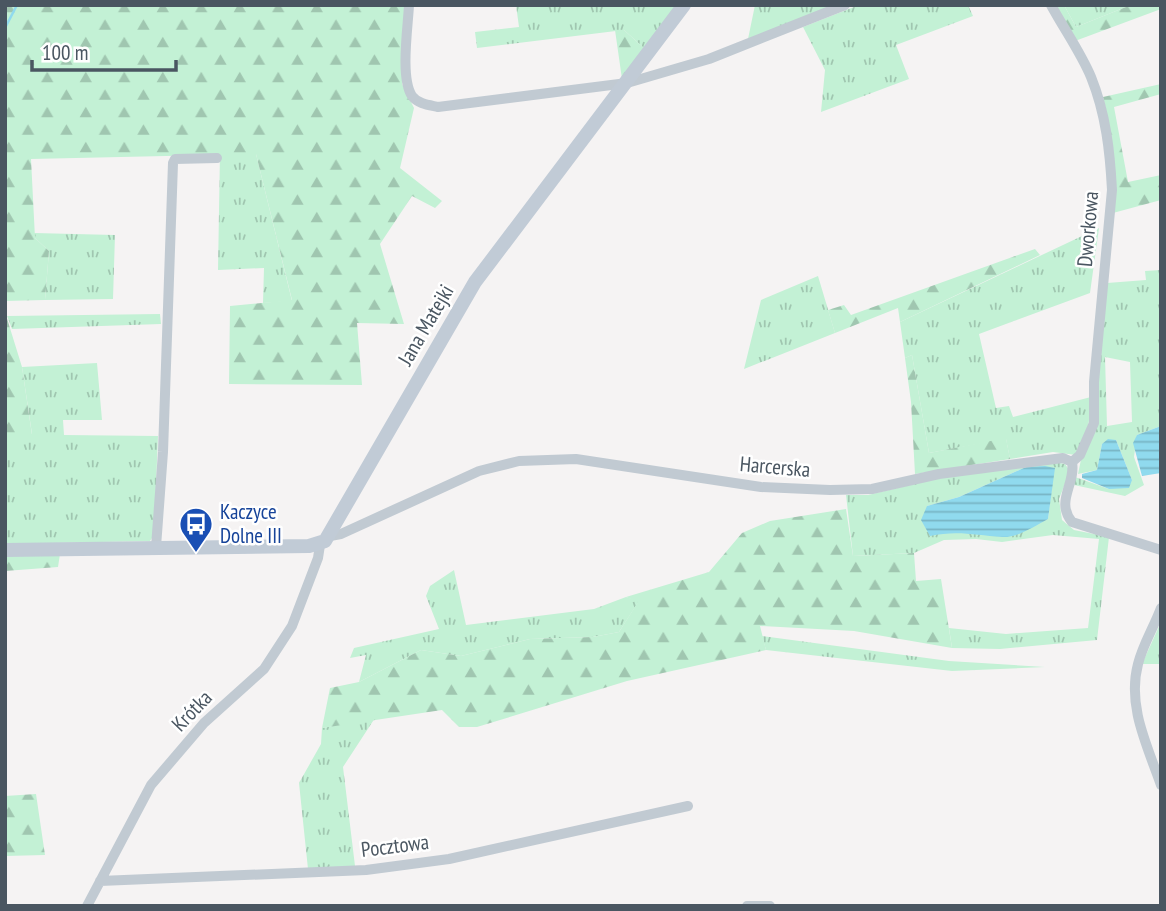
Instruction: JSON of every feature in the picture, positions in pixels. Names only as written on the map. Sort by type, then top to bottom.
[{"type":"street","points":[[409,5],[406,78],[412,96],[422,104],[438,107],[627,83],[709,59],[845,5]]},
{"type":"street","name":"Jana Matejki","points":[[325,540],[475,282],[684,5]]},
{"type":"street","name":"Dworkowa","points":[[1051,5],[1091,77],[1108,134],[1111,163],[1112,190],[1094,382],[1094,423],[1080,455],[1072,461]]},
{"type":"street","points":[[156,547],[163,452],[173,163],[175,159],[217,158]]},
{"type":"street","name":"Harcerska","points":[[325,540],[479,471],[519,461],[585,460],[761,487],[830,490],[872,489],[939,474],[1048,457],[1072,461]]},
{"type":"street","points":[[1072,461],[1074,469],[1064,501],[1066,515],[1072,522],[1161,550]]},
{"type":"street","points":[[5,550],[325,540]]},
{"type":"street","name":"Krótka","points":[[87,906],[151,785],[204,723],[264,669],[292,626],[325,540]]},
{"type":"street","points":[[1161,608],[1138,664],[1135,687],[1137,718],[1161,785]]},
{"type":"street","name":"Pocztowa","points":[[100,881],[366,870],[449,859],[688,806]]},
{"type":"street","points":[[747,906],[770,906]]},
{"type":"green space","points":[[5,5],[405,5],[402,84],[414,108],[400,168],[442,201],[435,208],[412,196],[380,244],[404,324],[357,323],[362,385],[229,384],[230,306],[292,300],[256,154],[31,159],[35,238],[49,251],[45,300],[5,301]]},
{"type":"green space","points":[[516,5],[677,7],[645,49],[624,30],[477,48],[475,32],[519,27]]},
{"type":"green space","points":[[755,5],[836,5],[748,39]]},
{"type":"green space","points":[[859,5],[968,5],[973,16],[896,45],[909,79],[821,112],[825,70],[803,27]]},
{"type":"green space","points":[[1055,5],[1064,5],[1076,27],[1131,5],[1161,5],[1161,9],[1075,41]]},
{"type":"green space","points":[[1064,5],[1131,5],[1076,27]]},
{"type":"green space","points":[[615,30],[624,30],[645,49],[622,79]]},
{"type":"green space","points":[[1161,84],[1161,94],[1114,107],[1128,182],[1161,175],[1161,200],[1113,213],[1113,155],[1103,97]]},
{"type":"green space","points":[[220,153],[256,154],[292,301],[263,303],[264,268],[218,270]]},
{"type":"green space","points":[[1099,228],[1090,293],[979,334],[996,408],[1009,406],[1013,417],[1091,397],[1090,421],[1076,455],[1053,452],[1010,459],[1006,439],[929,453],[912,355],[905,358],[900,322]]},
{"type":"green space","points":[[34,233],[115,235],[113,299],[45,300],[49,251],[35,238]]},
{"type":"green space","points":[[1035,249],[1040,255],[900,322],[898,308],[835,333],[828,310],[844,305],[851,315]]},
{"type":"green space","points":[[1161,270],[1161,426],[1137,435],[1134,457],[1144,485],[1125,496],[1074,485],[1075,477],[1109,489],[1132,480],[1116,440],[1102,444],[1097,470],[1078,474],[1098,378],[1107,283],[1146,280],[1145,271]],"holes":[[[1105,357],[1130,362],[1132,422],[1107,426]]]},
{"type":"green space","points":[[818,276],[835,333],[744,369],[761,300]]},
{"type":"green space","points":[[5,312],[22,367],[32,435],[10,435],[5,453]]},
{"type":"green space","points":[[160,314],[161,324],[12,329],[7,316]]},
{"type":"green space","points":[[912,355],[929,453],[1006,438],[1010,459],[915,474],[911,402],[905,358]]},
{"type":"green space","points":[[97,363],[102,420],[63,420],[64,435],[158,436],[154,535],[150,541],[5,544],[5,453],[9,435],[32,434],[22,367]]},
{"type":"green space","points":[[1049,461],[1065,464],[1070,471],[1059,499],[1062,520],[1074,530],[1109,537],[1097,640],[1000,649],[952,648],[949,628],[1006,634],[1088,628],[1099,539],[1053,535],[1002,542],[976,539],[944,540],[914,553],[853,556],[846,495],[868,495],[940,478]],"holes":[[[1026,467],[1054,468],[1048,519],[1004,537],[954,530],[927,506],[959,497]]]},
{"type":"green space","points":[[846,509],[853,556],[914,553],[916,581],[941,579],[952,648],[854,631],[760,626],[766,650],[627,681],[477,727],[459,727],[442,710],[322,728],[330,688],[359,682],[421,650],[461,656],[530,639],[593,637],[619,632],[638,602],[626,597],[709,572],[742,533],[770,521]]},
{"type":"green space","points":[[5,554],[60,554],[58,567],[5,571]]},
{"type":"green space","points":[[454,570],[466,625],[594,609],[626,597],[639,601],[619,632],[593,637],[530,639],[461,656],[421,650],[359,682],[366,655],[350,658],[354,648],[439,629],[426,596],[430,586]]},
{"type":"green space","points":[[1161,622],[1161,664],[1142,664]]},
{"type":"green space","points":[[762,636],[949,661],[1045,667],[952,671],[766,650]]},
{"type":"green space","points":[[375,718],[343,767],[355,866],[308,869],[299,783],[321,744],[322,728]]},
{"type":"green space","points":[[36,794],[45,855],[5,856],[5,796]]},
{"type":"water","points":[[1161,426],[1161,473],[1142,476],[1133,443],[1137,435]]},
{"type":"water","points":[[1108,439],[1116,440],[1132,480],[1129,488],[1109,489],[1082,478],[1082,474],[1097,470],[1102,444]]},
{"type":"water","points":[[1026,467],[1055,468],[1048,519],[1026,531],[1008,537],[957,533],[930,536],[921,520],[927,506],[959,497]]},
{"type":"waterway","points":[[5,28],[17,5]]},
{"type":"place","name":"Kaczyce Dolne III","points":[[196,554]]}]
